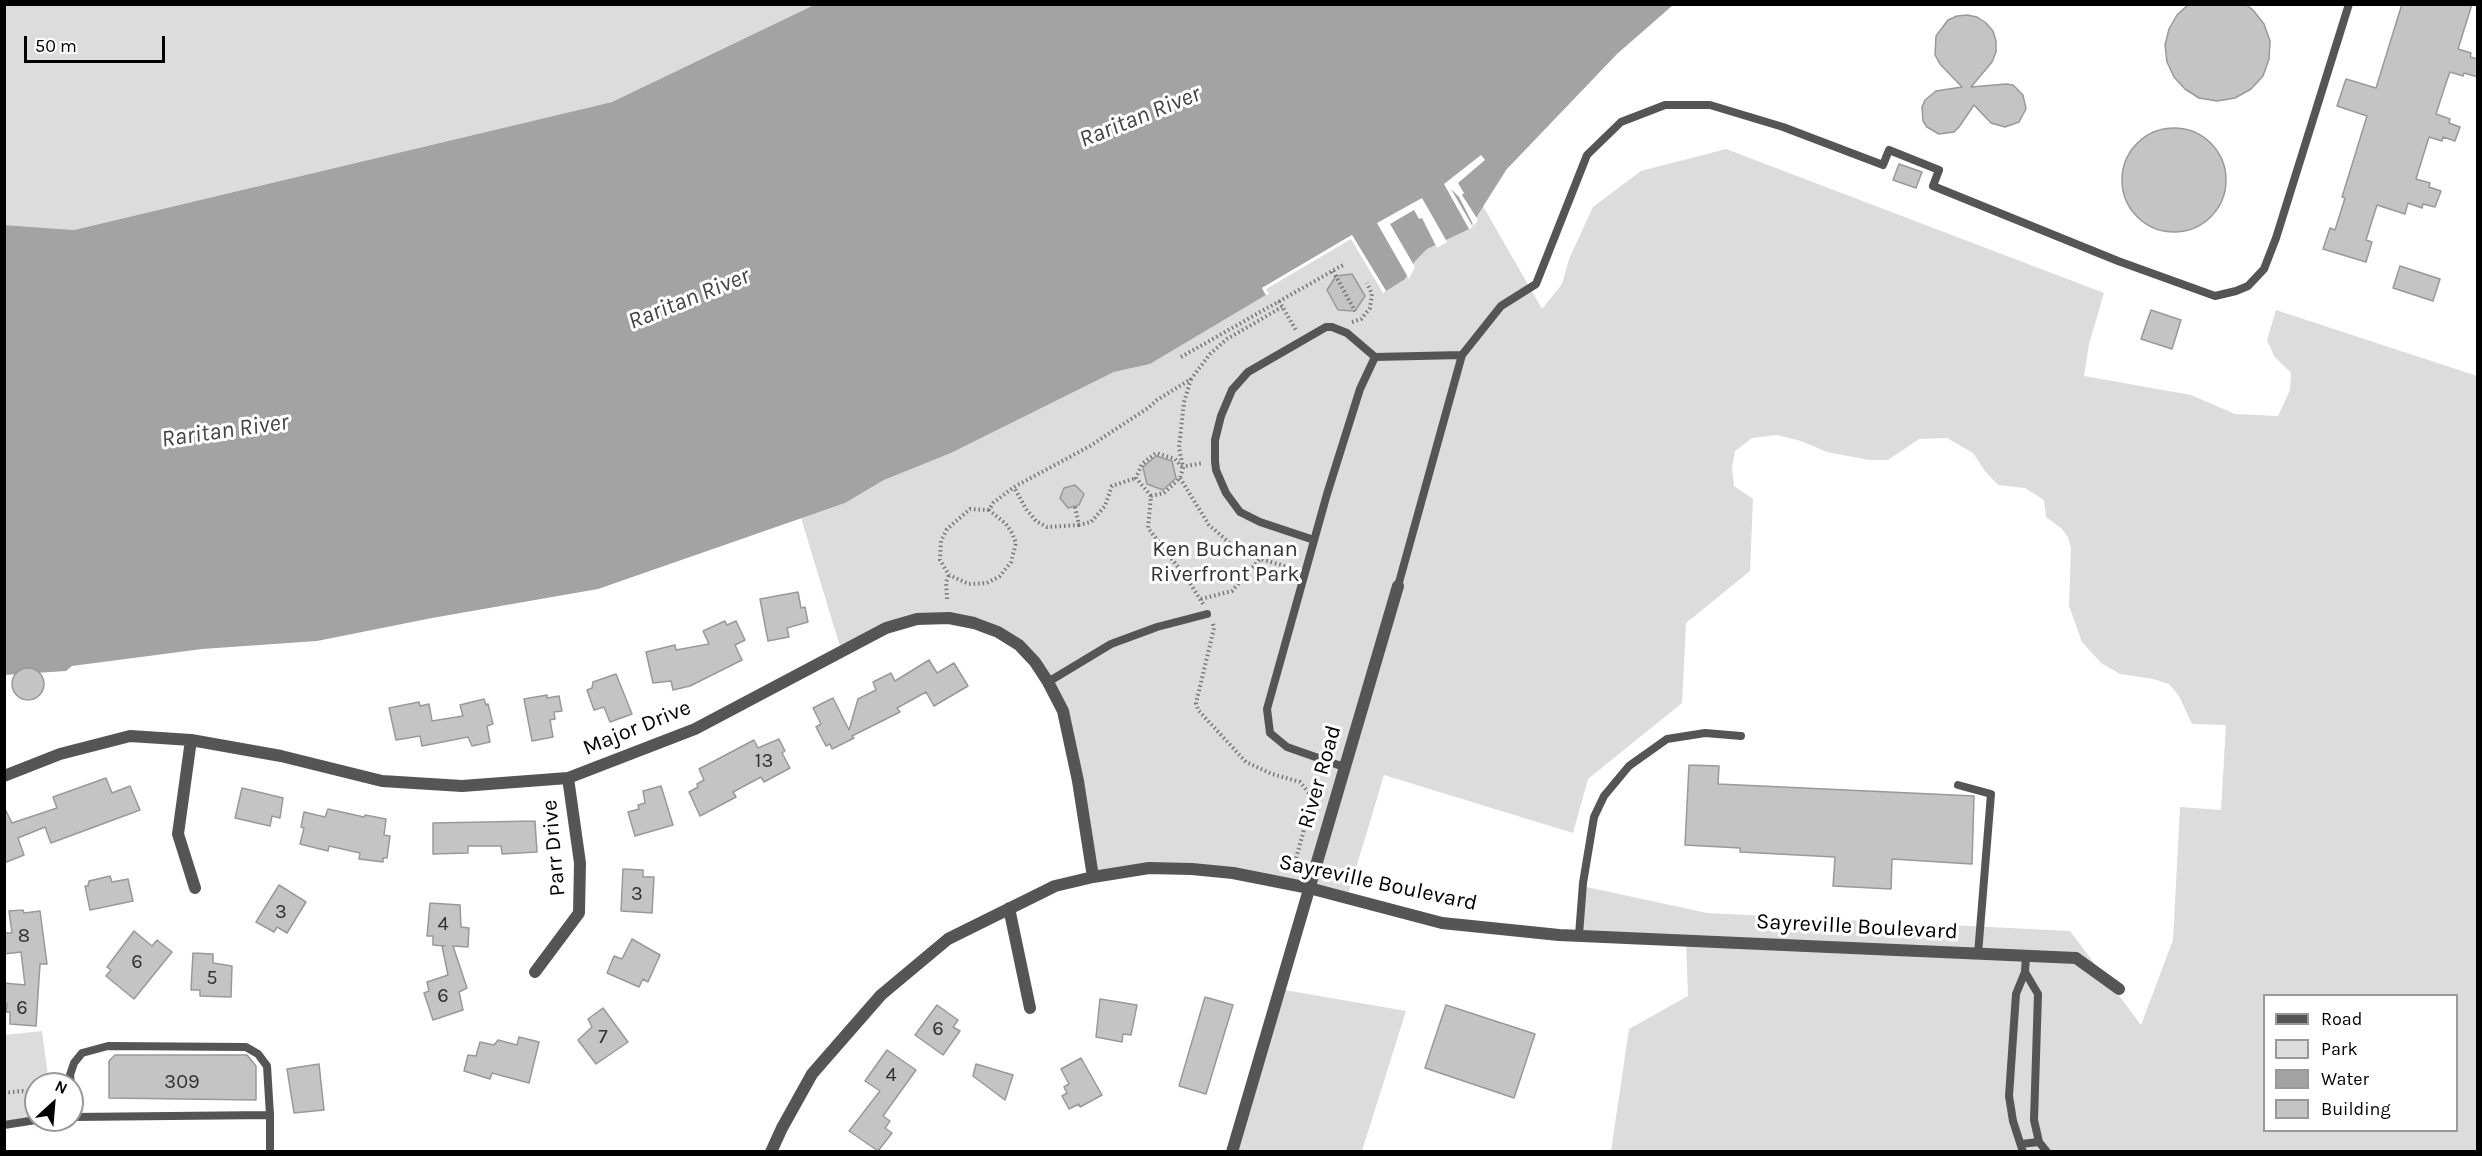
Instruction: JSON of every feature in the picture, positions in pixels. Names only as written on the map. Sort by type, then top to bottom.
[{"type":"street","name":"River Road","points":[[1232,1152],[1398,586]]},
{"type":"street","name":"Major Drive","points":[[4,776],[60,754],[130,736],[191,740],[281,756],[382,781],[462,786],[568,778],[696,729],[886,628],[917,619],[949,618],[974,623],[998,632],[1019,645],[1035,662],[1048,682],[1063,711],[1078,781],[1093,877]]},
{"type":"street","points":[[191,740],[178,834],[195,888]]},
{"type":"street","name":"Parr Drive","points":[[535,972],[579,913],[580,863],[568,778]]},
{"type":"street","name":"Sayreville Boulevard","points":[[771,1152],[786,1119],[812,1074],[881,995],[948,939],[1055,886],[1149,868],[1233,873],[1309,888],[1442,923],[1559,935],[2076,958],[2119,989]]},
{"type":"street","points":[[1009,908],[1030,1008]]},
{"type":"lane","points":[[1398,586],[1462,355],[1501,306],[1536,284],[1587,155],[1621,122],[1665,105],[1710,105],[1793,130],[1883,165],[1889,150],[1939,170],[1933,186],[2118,261],[2215,296],[2248,286],[2260,274],[2276,238],[2349,4]]},
{"type":"lane","points":[[1314,540],[1260,522],[1240,512],[1226,493],[1216,470],[1215,440],[1221,416],[1232,390],[1248,372],[1318,330],[1332,327],[1347,333],[1375,357],[1462,355]]},
{"type":"lane","points":[[1344,767],[1287,747],[1270,733],[1267,709],[1314,540],[1360,389],[1375,357]]},
{"type":"lane","points":[[1048,682],[1111,644],[1157,627],[1207,614]]},
{"type":"lane","points":[[1579,935],[1583,883],[1594,817],[1604,796],[1629,766],[1667,739],[1705,733],[1741,736]]},
{"type":"lane","points":[[1958,785],[1991,794],[1978,954]]},
{"type":"lane","points":[[2026,956],[2025,972],[2016,994],[2009,1096],[2022,1148],[2040,1142]]},
{"type":"lane","points":[[2025,972],[2038,994],[2034,1120],[2040,1142],[2047,1152]]},
{"type":"lane","points":[[71,1072],[74,1063],[82,1053],[108,1046],[246,1047],[258,1054],[267,1066],[270,1152]]},
{"type":"lane","points":[[84,1117],[270,1115]]},
{"type":"lane","points":[[4,1125],[24,1122]]},
{"type":"path","points":[[1181,357],[1343,265]]},
{"type":"path","points":[[1333,271],[1356,311]]},
{"type":"path","points":[[1349,322],[1360,319],[1370,308],[1372,294],[1367,283]]},
{"type":"path","points":[[1279,302],[1302,340]]},
{"type":"path","points":[[989,510],[993,503],[1014,487],[1090,446],[1191,379],[1210,354],[1227,339],[1282,307]]},
{"type":"path","points":[[1151,496],[1164,493],[1180,478],[1183,468],[1179,447],[1184,402],[1191,379]]},
{"type":"path","points":[[1014,487],[1026,509],[1036,521],[1047,527],[1078,525],[1091,522],[1100,513],[1112,486],[1136,478],[1142,464],[1156,453],[1175,459],[1183,468]]},
{"type":"path","points":[[1136,478],[1151,496],[1148,528],[1201,599],[1214,628],[1196,703],[1198,710],[1246,762],[1272,774],[1300,782],[1309,793],[1311,804],[1294,866]]},
{"type":"path","points":[[1180,478],[1209,525],[1232,545],[1260,559],[1285,566]]},
{"type":"path","points":[[1075,507],[1078,525]]},
{"type":"path","points":[[970,509],[989,510],[1006,524],[1012,533],[1016,543],[1011,562],[1000,576],[987,583],[969,584],[949,575],[939,560],[941,541],[947,529],[970,509]]},
{"type":"path","points":[[1201,599],[1232,591],[1260,559]]},
{"type":"path","points":[[947,599],[946,582],[949,575]]},
{"type":"path","points":[[4,1093],[24,1091]]},
{"type":"green space","points":[[4,5],[814,5],[612,102],[74,230],[5,225]]},
{"type":"green space","name":"Ken Buchanan Riverfront Park","points":[[1726,149],[2104,293],[2089,344],[2084,376],[2191,395],[2235,414],[2278,416],[2290,390],[2291,373],[2274,356],[2267,340],[2276,310],[2477,376],[2477,1151],[1611,1151],[1629,1029],[1688,996],[1686,941],[1579,935],[1582,886],[1707,913],[2070,931],[2141,1025],[2173,940],[2180,807],[2221,810],[2226,725],[2192,724],[2179,696],[2169,684],[2120,674],[2101,663],[2082,642],[2069,606],[2071,548],[2068,537],[2061,528],[2046,517],[2044,500],[2025,488],[1998,485],[1973,453],[1947,438],[1919,439],[1888,460],[1869,460],[1827,452],[1801,441],[1777,435],[1752,438],[1735,451],[1732,468],[1734,486],[1753,499],[1750,571],[1686,623],[1682,703],[1588,779],[1573,833],[1384,775],[1347,898],[1192,869],[1093,877],[1063,711],[1035,662],[974,623],[917,619],[842,653],[801,518],[845,503],[884,480],[951,453],[1114,372],[1150,364],[1266,295],[1262,288],[1352,235],[1506,171],[1483,206],[1542,309],[1562,284],[1569,259],[1593,207],[1641,171]]},
{"type":"green space","points":[[1279,989],[1406,1011],[1362,1151],[1232,1152]]},
{"type":"green space","points":[[42,1031],[47,1072],[24,1072],[24,1122],[5,1125],[5,1035]]},
{"type":"water","name":"Raritan River","points":[[814,5],[1673,5],[1617,54],[1506,170],[1469,229],[1427,249],[1415,261],[1405,279],[1386,291],[1352,235],[1262,288],[1266,295],[1150,364],[1114,372],[951,453],[884,480],[845,503],[598,589],[317,641],[202,649],[72,666],[66,671],[5,675],[4,225],[74,230],[612,102]]},
{"type":"pier","points":[[1481,155],[1485,160],[1458,183],[1464,193],[1462,195],[1478,220],[1474,226],[1459,197],[1451,189],[1473,227],[1469,229],[1444,184]]},
{"type":"pier","points":[[1422,198],[1447,242],[1437,248],[1422,218],[1419,219],[1414,210],[1390,224],[1415,267],[1409,279],[1377,223]]},
{"type":"pier","points":[[1352,235],[1386,291],[1383,293],[1351,239],[1266,289],[1269,294],[1266,295],[1262,288]]},
{"type":"building","points":[[2189,4],[2245,4],[2264,24],[2270,41],[2269,59],[2263,76],[2251,89],[2235,98],[2217,101],[2199,98],[2185,89],[2174,77],[2167,62],[2165,45],[2169,29],[2177,15]]},
{"type":"building","points":[[2402,4],[2472,4],[2458,49],[2471,53],[2470,57],[2478,59],[2478,77],[2450,72],[2446,83],[2436,114],[2450,119],[2449,123],[2460,127],[2455,141],[2443,137],[2442,141],[2429,137],[2416,179],[2430,183],[2429,187],[2441,191],[2435,207],[2423,204],[2422,208],[2408,203],[2405,214],[2377,205],[2366,240],[2372,242],[2366,262],[2323,249],[2330,228],[2335,230],[2345,198],[2342,197],[2367,116],[2337,106],[2346,79],[2376,88]]},
{"type":"building","points":[[1967,15],[1977,17],[1986,23],[1993,31],[1996,41],[1996,52],[1992,62],[1971,87],[2013,85],[2023,95],[2026,109],[2019,122],[2005,127],[1991,123],[1974,105],[1954,132],[1939,134],[1927,127],[1923,121],[1922,107],[1925,100],[1936,91],[1962,87],[1940,64],[1935,55],[1936,36],[1948,20]]},
{"type":"building","points":[[2174,128],[2194,132],[2211,143],[2222,160],[2226,180],[2222,200],[2211,217],[2194,228],[2174,232],[2154,228],[2137,217],[2126,200],[2122,180],[2126,160],[2137,143],[2154,132]]},
{"type":"building","points":[[1899,164],[1922,172],[1916,188],[1893,180]]},
{"type":"building","points":[[2400,266],[2440,279],[2433,301],[2393,288]]},
{"type":"building","points":[[1352,274],[1365,296],[1355,311],[1338,310],[1327,290],[1336,276]]},
{"type":"building","points":[[2151,310],[2181,320],[2172,349],[2141,339]]},
{"type":"building","points":[[1156,456],[1172,461],[1176,478],[1163,490],[1147,484],[1143,467]]},
{"type":"building","points":[[1075,485],[1084,494],[1079,505],[1068,508],[1060,498],[1064,488]]},
{"type":"building","points":[[798,592],[801,608],[805,607],[808,622],[787,628],[789,637],[768,641],[760,599]]},
{"type":"building","points":[[725,621],[727,625],[736,621],[745,640],[735,645],[742,660],[690,686],[673,690],[671,681],[653,683],[646,652],[675,645],[676,650],[709,644],[703,631]]},
{"type":"building","points":[[929,660],[937,673],[954,663],[968,686],[934,706],[926,692],[897,708],[900,712],[852,736],[854,738],[832,749],[830,744],[826,746],[816,727],[821,724],[813,708],[833,698],[849,730],[858,699],[876,690],[873,682],[891,673],[895,681]]},
{"type":"building","points":[[28,668],[40,672],[44,684],[40,696],[28,700],[16,696],[12,684],[16,672]]},
{"type":"building","points":[[616,674],[632,714],[610,722],[604,707],[594,710],[587,690],[592,688],[593,682]]},
{"type":"building","points":[[547,695],[547,698],[559,696],[562,711],[554,712],[555,719],[550,720],[553,737],[532,741],[524,699]]},
{"type":"building","points":[[484,699],[486,705],[488,704],[493,724],[487,726],[490,742],[472,746],[468,737],[422,746],[420,736],[396,740],[389,708],[419,702],[420,706],[429,704],[432,721],[463,716],[460,705]]},
{"type":"building","points":[[779,739],[785,751],[782,753],[790,768],[764,782],[761,777],[733,792],[736,797],[700,816],[689,792],[704,780],[699,769],[754,740],[758,748]]},
{"type":"building","points":[[1689,765],[1719,766],[1718,784],[1974,796],[1972,864],[1892,859],[1891,889],[1833,886],[1835,857],[1740,852],[1740,848],[1685,845]]},
{"type":"building","points":[[106,778],[112,793],[130,786],[140,810],[51,843],[45,827],[18,838],[24,855],[4,863],[4,807],[12,823],[57,808],[53,797]]},
{"type":"building","points":[[661,786],[673,825],[635,836],[628,812],[639,809],[638,805],[645,803],[643,791]]},
{"type":"building","points":[[242,788],[283,798],[280,818],[272,816],[270,826],[235,818]]},
{"type":"building","points":[[328,809],[386,819],[384,835],[390,836],[387,858],[383,858],[383,862],[359,859],[360,853],[329,846],[328,851],[300,844],[304,828],[301,827],[304,812],[325,817]]},
{"type":"building","points":[[535,821],[537,852],[502,854],[501,846],[468,846],[468,853],[433,854],[433,823]]},
{"type":"building","points":[[623,869],[643,870],[643,877],[654,877],[652,913],[621,911]]},
{"type":"building","points":[[110,876],[112,882],[128,879],[133,901],[90,910],[85,886],[88,886],[89,881]]},
{"type":"building","points":[[279,885],[306,902],[287,933],[277,927],[274,932],[256,922]]},
{"type":"building","points":[[430,903],[460,905],[461,927],[469,928],[468,947],[453,946],[467,988],[459,992],[463,1010],[433,1020],[424,993],[429,991],[427,982],[448,975],[442,946],[445,946],[433,945],[433,936],[427,936]]},
{"type":"building","points":[[23,910],[24,913],[40,911],[47,964],[40,964],[36,1026],[10,1024],[10,1012],[6,1012],[7,1004],[4,1004],[4,983],[25,985],[21,952],[4,954],[4,933],[12,933],[9,911]]},
{"type":"building","points":[[134,931],[152,946],[157,940],[172,952],[134,999],[106,976],[111,970],[107,967]]},
{"type":"building","points":[[632,939],[660,955],[648,982],[643,979],[639,987],[607,973],[614,956],[622,959]]},
{"type":"building","points":[[193,953],[213,954],[213,963],[232,966],[231,997],[200,996],[200,990],[191,990]]},
{"type":"building","points":[[1205,997],[1233,1005],[1206,1094],[1179,1086]]},
{"type":"building","points":[[1100,999],[1137,1005],[1131,1035],[1123,1034],[1122,1042],[1096,1037]]},
{"type":"building","points":[[937,1005],[958,1020],[953,1027],[960,1031],[943,1055],[915,1035]]},
{"type":"building","points":[[1446,1005],[1535,1034],[1514,1098],[1425,1068]]},
{"type":"building","points":[[603,1008],[628,1042],[596,1064],[578,1040],[592,1027],[588,1019]]},
{"type":"building","points":[[519,1037],[539,1042],[529,1083],[492,1073],[490,1079],[464,1071],[468,1055],[476,1056],[480,1042],[494,1045],[498,1040],[517,1045]]},
{"type":"building","points":[[887,1050],[916,1070],[883,1116],[890,1121],[885,1128],[892,1133],[878,1151],[849,1131],[880,1091],[865,1081]]},
{"type":"building","points":[[115,1055],[247,1055],[256,1066],[256,1100],[109,1098],[109,1061]]},
{"type":"building","points":[[1081,1058],[1102,1095],[1080,1107],[1079,1104],[1069,1109],[1062,1096],[1067,1093],[1064,1087],[1069,1084],[1061,1069]]},
{"type":"building","points":[[319,1064],[324,1110],[294,1113],[287,1069]]},
{"type":"building","points":[[976,1064],[1013,1075],[1005,1100],[973,1076]]}]
